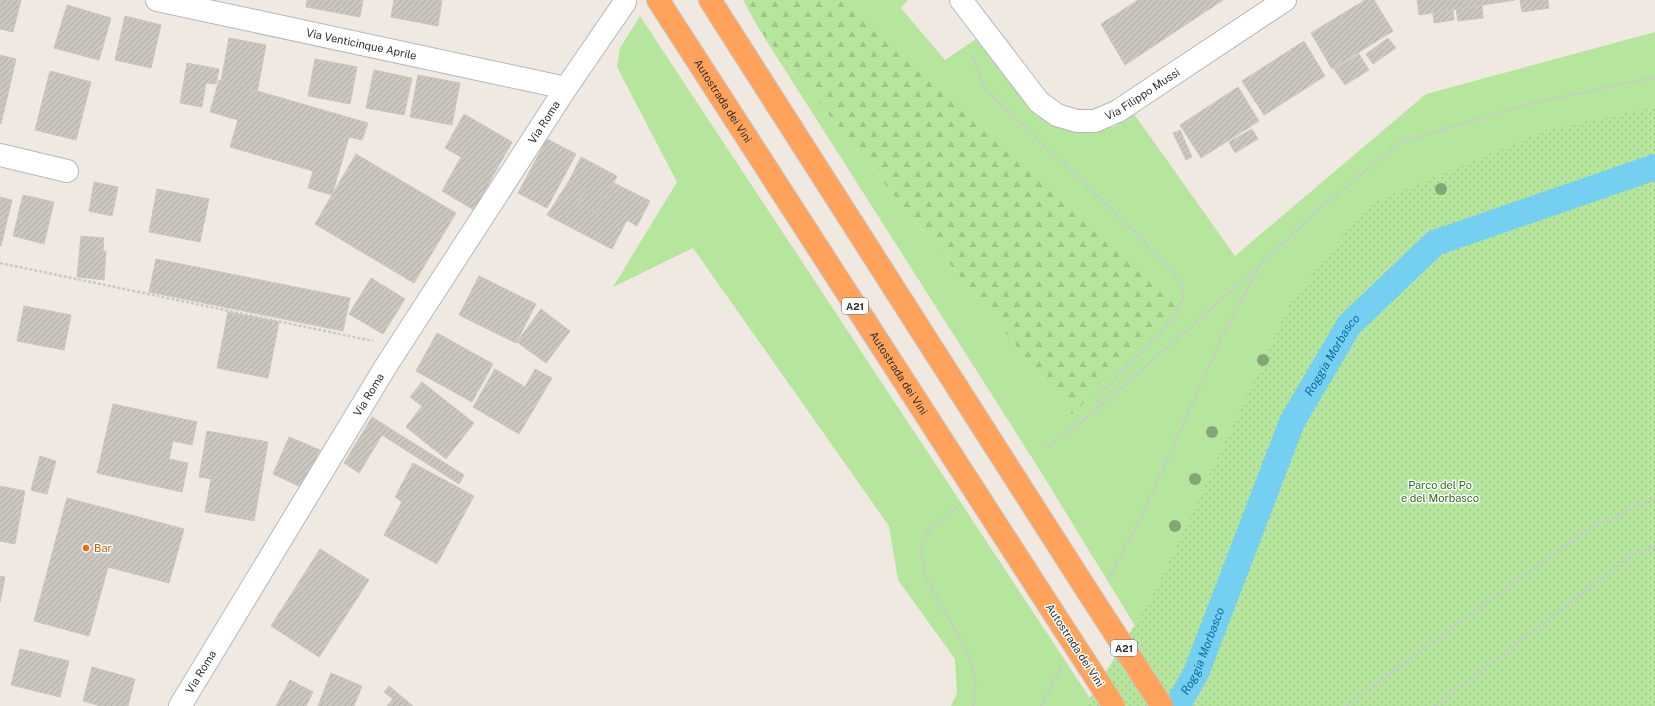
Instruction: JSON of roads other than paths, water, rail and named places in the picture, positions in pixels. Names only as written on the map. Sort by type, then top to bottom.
[{"type":"highway","name":"Autostrada dei Vini","points":[[658,0],[1114,706]]},
{"type":"highway","name":"A21","points":[[710,0],[1096,587],[1162,706]]},
{"type":"street","name":"Via Venticinque Aprile","points":[[157,0],[566,88]]},
{"type":"street","name":"Via Filippo Mussi","points":[[961,0],[1039,102],[1057,115],[1077,121],[1095,121],[1118,111],[1285,0]]},
{"type":"street","name":"Via Roma","points":[[180,706],[386,366],[566,88],[625,2]]},
{"type":"street","points":[[0,155],[67,171]]},
{"type":"waterway","name":"Roggia Morbasco","points":[[1177,706],[1196,673],[1292,422],[1349,325],[1435,243],[1655,167]]},
{"type":"place","name":"Bar","points":[[86,548]]},
{"type":"park label","name":"Parco del Po e del Morbasco","points":[[1440,491]]}]
